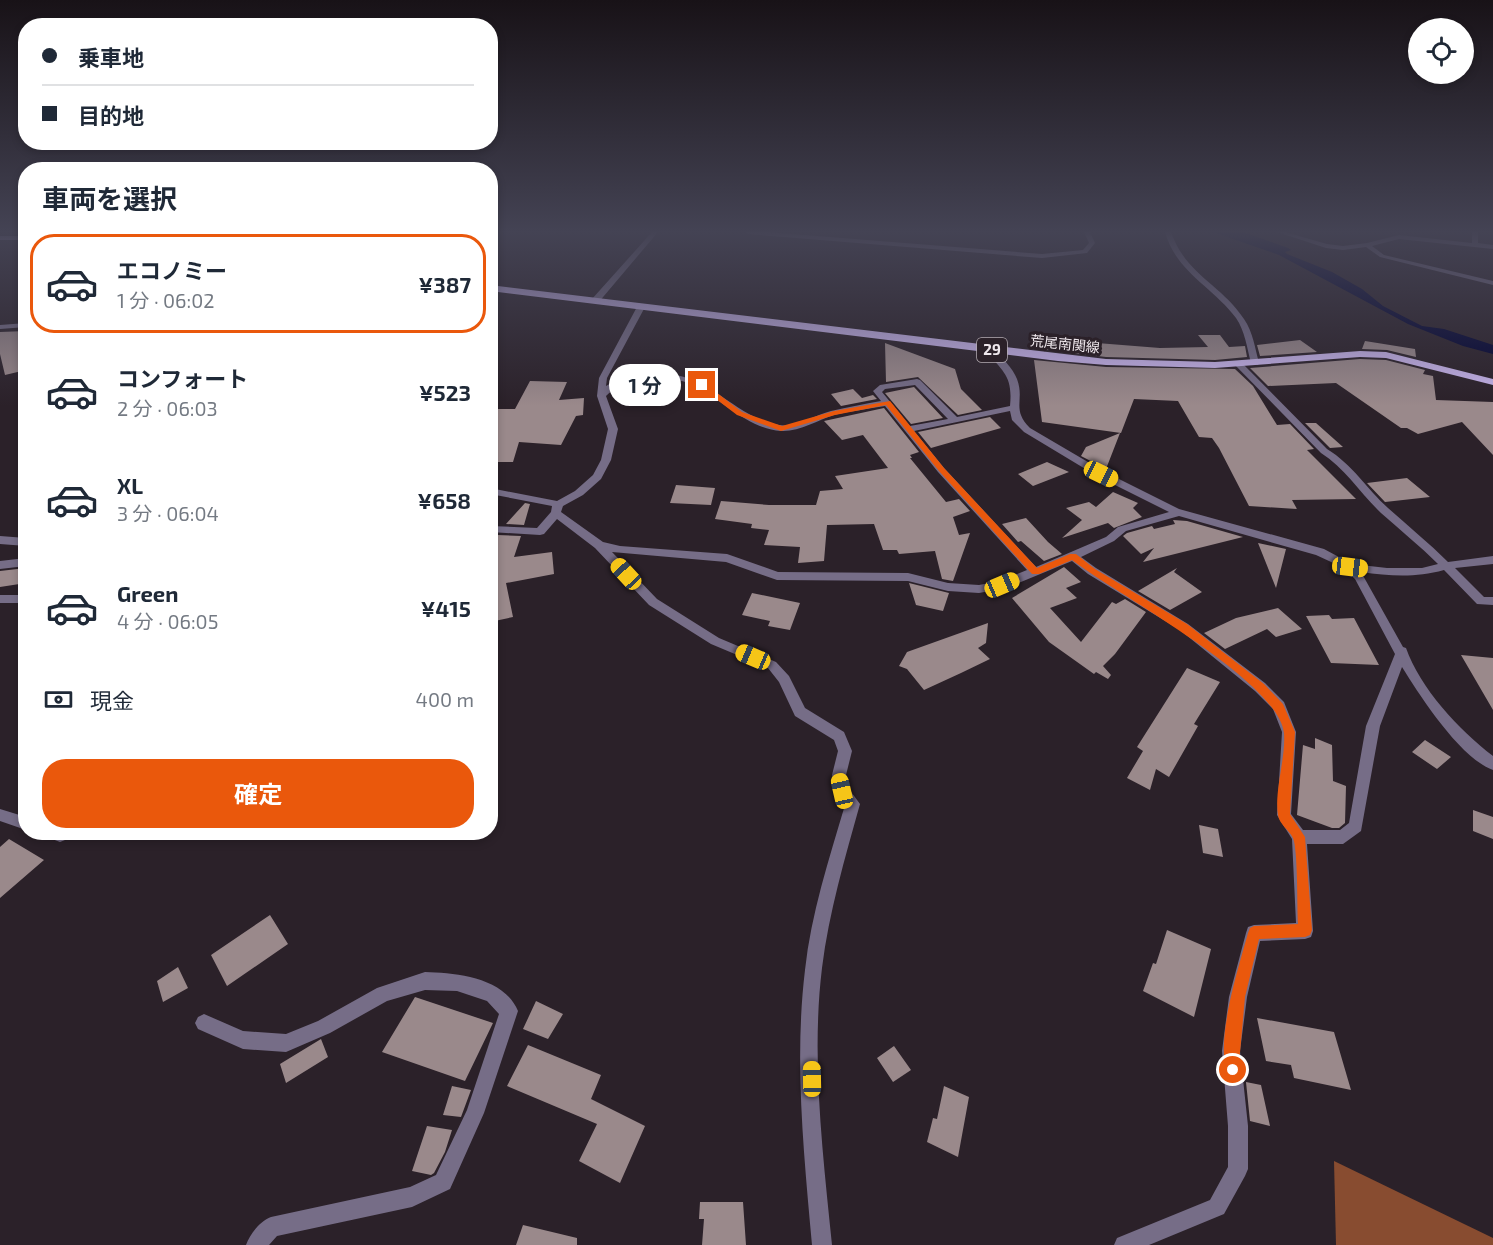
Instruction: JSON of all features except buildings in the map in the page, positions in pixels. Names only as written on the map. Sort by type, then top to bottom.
[{"type":"main road","name":"荒尾南関線","points":[[507,290],[990,350],[1106,362],[1238,364],[1335,355],[1386,356],[1493,382]]},
{"type":"street","points":[[595,301],[604,290]]},
{"type":"street","points":[[1213,290],[1239,317],[1246,331],[1255,363]]},
{"type":"street","points":[[498,529],[540,532],[557,508],[597,477],[606,460],[613,429],[601,396],[603,378],[640,307]]},
{"type":"street","points":[[0,327],[18,326]]},
{"type":"street","points":[[990,350],[1012,376],[1016,390],[1014,408],[1017,420],[1027,430],[1101,474],[1180,512],[1320,552],[1350,567],[1387,572],[1422,572],[1445,566],[1493,560]]},
{"type":"street","points":[[1238,364],[1324,451],[1337,459],[1384,510],[1487,601],[1493,614]]},
{"type":"street","points":[[601,396],[612,384],[627,379],[661,373],[683,376],[702,385],[740,413],[781,429],[834,413],[888,403]]},
{"type":"street","points":[[955,420],[917,382],[883,387],[878,391],[941,470],[1035,572]]},
{"type":"street","points":[[910,429],[1014,408]]},
{"type":"street","points":[[498,493],[557,508],[599,545],[653,602],[716,641],[772,664],[784,679],[800,712],[839,736],[844,752],[838,775],[842,791],[853,804],[821,924],[811,994],[812,1143],[822,1245]]},
{"type":"street","points":[[599,545],[620,550],[717,556],[777,576],[908,577],[948,587],[969,588],[1002,585],[1110,539],[1122,529],[1180,512]]},
{"type":"street","points":[[0,540],[18,541]]},
{"type":"street","points":[[1073,556],[1092,571],[1184,627],[1260,687],[1279,706],[1289,732],[1284,815],[1299,837],[1305,930],[1254,933],[1238,997],[1231,1051],[1238,1126],[1238,1169],[1217,1207],[1124,1245]]},
{"type":"street","points":[[0,566],[18,563]]},
{"type":"street","points":[[1350,567],[1359,577],[1429,700],[1458,733],[1482,757],[1493,764]]},
{"type":"street","points":[[0,599],[18,599]]},
{"type":"street","points":[[1299,837],[1343,837],[1356,826],[1373,726],[1402,651]]},
{"type":"street","points":[[0,815],[18,821]]},
{"type":"street","points":[[204,1023],[243,1040],[286,1043],[324,1027],[383,994],[426,981],[457,982],[492,994],[509,1011],[475,1113],[443,1182],[412,1197],[272,1227],[256,1245]]},
{"type":"shaded area","points":[[1345,290],[1363,290],[1383,306],[1422,326],[1444,329],[1493,345],[1493,354],[1463,346],[1408,324]]},
{"type":"shaded area","points":[[1334,1161],[1493,1238],[1493,1245],[1336,1245]]},
{"type":"route","points":[[702,385],[740,413],[781,429],[834,413],[888,403],[941,470],[1035,572],[1073,556],[1092,571],[1184,627],[1260,687],[1279,706],[1289,732],[1284,815],[1299,837],[1305,930],[1254,933],[1238,997],[1231,1051],[1233,1070]]}]
